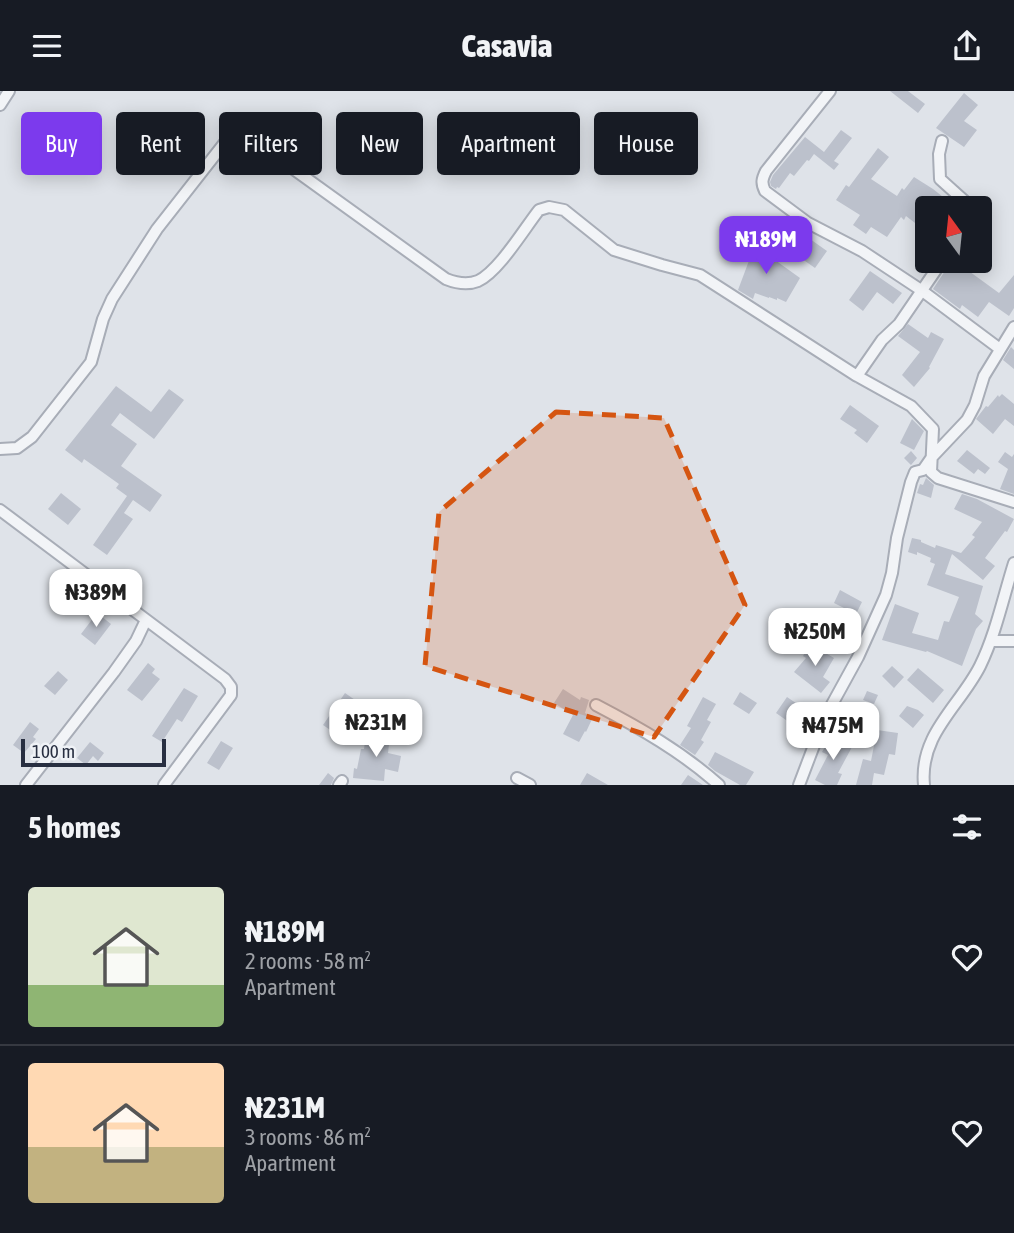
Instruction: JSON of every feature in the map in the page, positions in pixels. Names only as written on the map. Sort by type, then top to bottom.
[{"type":"street","points":[[0,105],[9,91]]},
{"type":"street","points":[[830,91],[766,171],[762,178],[765,191],[808,223],[862,251],[921,289],[1000,349]]},
{"type":"street","points":[[0,449],[17,449],[32,437],[91,362],[103,319],[112,299],[157,229],[226,141],[237,136],[249,137],[446,279],[454,282],[471,283],[479,280],[499,262],[539,210],[549,207],[569,213],[614,250],[700,275],[857,376],[911,406],[933,429],[932,457],[927,471]]},
{"type":"street","points":[[942,141],[939,154],[940,179],[959,196]]},
{"type":"street","points":[[857,376],[882,340],[899,324],[933,273]]},
{"type":"street","points":[[932,457],[967,420],[984,376],[1014,327]]},
{"type":"street","points":[[799,785],[824,719],[858,657],[886,595],[915,472],[927,471],[938,478],[1014,502]]},
{"type":"street","points":[[0,510],[231,687],[232,695],[164,785]]},
{"type":"street","points":[[924,785],[926,754],[944,719],[978,669],[991,641],[1014,563]]},
{"type":"street","points":[[26,785],[114,672],[136,641],[146,620]]},
{"type":"street","points":[[991,641],[1014,641]]},
{"type":"street","points":[[596,705],[672,747],[719,785]]},
{"type":"street","points":[[517,778],[530,785]]},
{"type":"highlighted area","points":[[556,412],[664,418],[745,605],[654,737],[425,666],[439,512]]},
{"type":"building","points":[[890,91],[908,91],[925,104],[918,113]]},
{"type":"building","points":[[964,93],[978,105],[964,121],[977,130],[964,147],[936,128]]},
{"type":"building","points":[[841,130],[852,138],[834,161],[839,164],[834,170],[814,154],[794,176],[790,173],[779,188],[771,186],[773,175],[805,137],[824,152]]},
{"type":"building","points":[[878,148],[889,157],[871,179],[897,196],[914,177],[942,196],[915,196],[915,223],[906,216],[904,220],[901,217],[887,237],[871,227],[866,234],[853,225],[860,215],[836,200],[846,185],[849,187]]},
{"type":"building","points":[[810,239],[827,251],[815,268],[798,256]]},
{"type":"building","points":[[750,242],[800,278],[786,302],[755,293],[753,299],[738,290],[750,258],[742,253]]},
{"type":"building","points":[[870,271],[902,293],[893,304],[877,292],[863,311],[849,300]]},
{"type":"building","points":[[944,273],[972,273],[999,293],[1014,275],[1014,308],[1009,316],[989,302],[978,317],[962,305],[960,309],[933,289]]},
{"type":"building","points":[[908,324],[928,338],[931,332],[944,339],[930,368],[914,387],[902,375],[920,352],[898,336]]},
{"type":"building","points":[[1011,347],[1014,350],[1014,369],[1003,360]]},
{"type":"building","points":[[116,386],[151,412],[169,389],[184,400],[154,439],[120,413],[111,425],[137,444],[121,466],[162,495],[150,512],[133,500],[124,513],[133,519],[107,555],[93,545],[127,496],[116,488],[119,484],[84,459],[82,463],[65,450]]},
{"type":"building","points":[[1002,394],[1014,404],[1014,426],[1005,419],[993,434],[976,419],[986,406]]},
{"type":"building","points":[[850,405],[879,426],[867,443],[854,433],[857,430],[840,419]]},
{"type":"building","points":[[912,419],[924,431],[914,450],[900,443]]},
{"type":"building","points":[[967,450],[990,468],[985,474],[978,469],[974,474],[957,461]]},
{"type":"building","points":[[911,451],[917,458],[911,465],[904,458]]},
{"type":"building","points":[[1005,452],[1012,457],[1014,454],[1014,494],[1000,489],[1008,469],[998,462]]},
{"type":"building","points":[[926,478],[934,485],[931,498],[917,493]]},
{"type":"building","points":[[61,493],[81,509],[68,525],[48,509]]},
{"type":"building","points":[[962,494],[1014,519],[1007,532],[1005,531],[985,558],[995,566],[983,580],[952,554],[945,574],[983,586],[975,614],[983,621],[976,629],[962,666],[927,651],[882,640],[895,604],[919,613],[912,633],[938,640],[944,621],[949,622],[959,597],[927,585],[935,564],[930,562],[931,558],[917,552],[917,555],[908,552],[912,538],[935,548],[936,545],[961,553],[975,537],[972,535],[982,522],[954,509]]},
{"type":"building","points":[[840,590],[862,602],[856,614],[834,603]]},
{"type":"building","points":[[97,613],[111,624],[95,645],[81,634]]},
{"type":"building","points":[[810,644],[834,658],[823,677],[830,682],[821,693],[794,672],[806,658],[803,656]]},
{"type":"building","points":[[148,663],[155,669],[152,673],[160,679],[142,701],[127,690]]},
{"type":"building","points":[[892,666],[904,677],[894,688],[882,676]]},
{"type":"building","points":[[918,668],[944,690],[933,703],[907,680]]},
{"type":"building","points":[[58,671],[68,680],[55,695],[44,686]]},
{"type":"building","points":[[184,688],[198,696],[182,722],[177,719],[162,742],[152,736]]},
{"type":"building","points":[[563,689],[580,700],[581,697],[589,700],[585,713],[593,717],[579,742],[563,734],[573,715],[554,703]]},
{"type":"building","points":[[867,691],[878,695],[874,704],[863,700]]},
{"type":"building","points":[[740,692],[757,703],[749,714],[733,704]]},
{"type":"building","points":[[345,693],[358,702],[348,716],[354,720],[342,738],[323,725]]},
{"type":"building","points":[[703,697],[716,704],[707,720],[711,722],[701,740],[704,742],[695,755],[680,745],[691,728],[687,726]]},
{"type":"building","points":[[787,697],[815,716],[803,732],[776,713]]},
{"type":"building","points":[[907,706],[924,715],[913,728],[899,716]]},
{"type":"building","points":[[30,722],[39,729],[33,737],[36,739],[24,753],[13,745]]},
{"type":"building","points":[[877,730],[898,733],[895,755],[889,754],[884,775],[874,773],[872,785],[856,785],[863,759],[871,761]]},
{"type":"building","points":[[366,734],[390,736],[388,753],[401,756],[398,772],[385,769],[384,781],[353,778],[361,749],[364,749]]},
{"type":"building","points":[[831,736],[852,747],[838,773],[842,774],[837,785],[825,785],[815,780],[828,755],[822,752]]},
{"type":"building","points":[[221,741],[233,748],[219,770],[207,763]]},
{"type":"building","points":[[90,742],[104,753],[98,761],[93,756],[86,765],[77,758]]},
{"type":"building","points":[[715,752],[754,772],[746,785],[740,785],[708,765]]},
{"type":"building","points":[[328,773],[334,778],[331,785],[319,785]]},
{"type":"building","points":[[587,773],[608,785],[580,785]]},
{"type":"building","points":[[688,775],[703,785],[681,785]]}]
